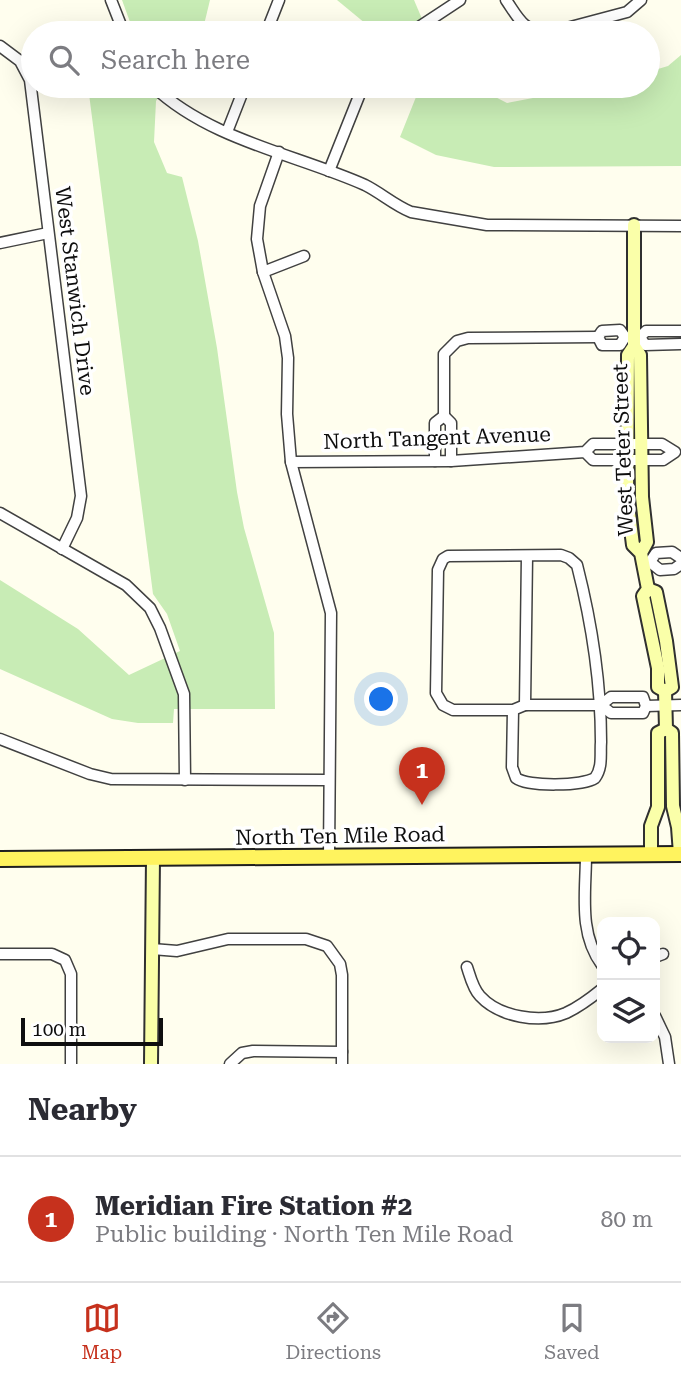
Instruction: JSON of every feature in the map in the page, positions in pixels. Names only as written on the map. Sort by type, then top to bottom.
[{"type":"main road","name":"North Ten Mile Road","points":[[0,859],[681,854]]},
{"type":"street","points":[[111,0],[119,21]]},
{"type":"street","points":[[271,21],[279,0]]},
{"type":"street","points":[[428,21],[460,0]]},
{"type":"street","points":[[506,0],[521,21]]},
{"type":"street","points":[[593,21],[626,12],[641,0]]},
{"type":"street","name":"West Stanwich Drive","points":[[0,46],[21,63]]},
{"type":"street","name":"West Stanwich Drive","points":[[32,98],[81,496],[77,518],[62,549]]},
{"type":"street","points":[[166,98],[197,119],[366,186],[400,207],[462,222],[487,225],[681,226]]},
{"type":"street","points":[[227,132],[240,98]]},
{"type":"street","points":[[330,171],[358,98]]},
{"type":"street","points":[[279,152],[262,195],[258,217],[258,250],[262,272],[280,315],[285,336],[291,462],[331,613],[329,858]]},
{"type":"street","name":"West Teter Street","points":[[634,225],[633,339],[628,355],[627,444],[634,460],[642,497],[647,541],[645,560],[648,589],[643,596],[658,668],[658,687],[665,691],[666,729],[671,733],[673,806],[681,854]]},
{"type":"street","points":[[0,243],[48,233]]},
{"type":"street","points":[[262,272],[304,256]]},
{"type":"street","points":[[451,461],[451,424],[444,416],[444,354],[450,346],[468,338],[598,337],[602,331],[620,330],[645,345],[681,344]]},
{"type":"street","points":[[633,339],[646,331],[681,331]]},
{"type":"street","name":"West Teter Street","points":[[633,339],[640,355],[641,444],[634,460]]},
{"type":"street","points":[[435,461],[435,423],[444,416]]},
{"type":"street","name":"North Tangent Avenue","points":[[291,462],[451,461],[584,452],[593,444],[662,444],[678,452]]},
{"type":"street","name":"North Tangent Avenue","points":[[584,452],[593,460],[663,460],[678,452]]},
{"type":"street","points":[[0,513],[126,585],[143,600],[156,618],[184,694],[185,780]]},
{"type":"street","points":[[681,558],[672,552],[656,553],[645,560],[660,570],[674,569],[681,564]]},
{"type":"street","points":[[513,710],[512,767],[516,778],[527,783],[586,783],[596,778],[600,766],[601,705],[593,640],[577,565],[561,555],[453,555],[443,559],[438,570],[436,693],[443,705],[453,710],[513,710],[525,705],[601,705],[611,697],[643,697],[646,706],[643,713],[611,713],[601,705]]},
{"type":"street","points":[[525,705],[527,556]]},
{"type":"street","points":[[646,706],[681,705]]},
{"type":"street","name":"West Teter Street","points":[[651,854],[651,826],[658,807],[658,733],[666,729]]},
{"type":"street","points":[[0,738],[100,777],[121,780],[330,780]]},
{"type":"street","points":[[586,854],[585,921],[590,943],[597,956]]},
{"type":"street","points":[[151,1064],[153,858]]},
{"type":"street","points":[[152,949],[177,951],[228,939],[317,941],[335,954],[340,964],[342,1064]]},
{"type":"street","points":[[0,954],[52,954],[65,960],[71,974],[71,1064]]},
{"type":"street","points":[[467,967],[478,995],[498,1008],[520,1016],[542,1018],[564,1014],[597,992]]},
{"type":"street","points":[[660,1026],[665,1037],[669,1064]]},
{"type":"street","points":[[231,1062],[242,1053],[253,1051],[342,1052]]},
{"type":"green space","points":[[122,0],[210,0],[205,21],[130,21]]},
{"type":"green space","points":[[337,0],[414,0],[423,21],[362,21]]},
{"type":"green space","points":[[681,55],[681,166],[494,167],[436,155],[400,137],[416,98],[497,98],[507,103],[533,98],[660,98],[660,68],[668,66]]},
{"type":"green space","points":[[90,98],[158,98],[154,142],[167,173],[182,177],[198,241],[217,348],[244,528],[274,633],[275,709],[174,709],[173,723],[138,723],[112,719],[0,669],[0,580],[78,629],[129,675],[180,651],[167,614],[153,594]]},
{"type":"place","name":"Meridian Fire Station #2","points":[[422,805]]}]
